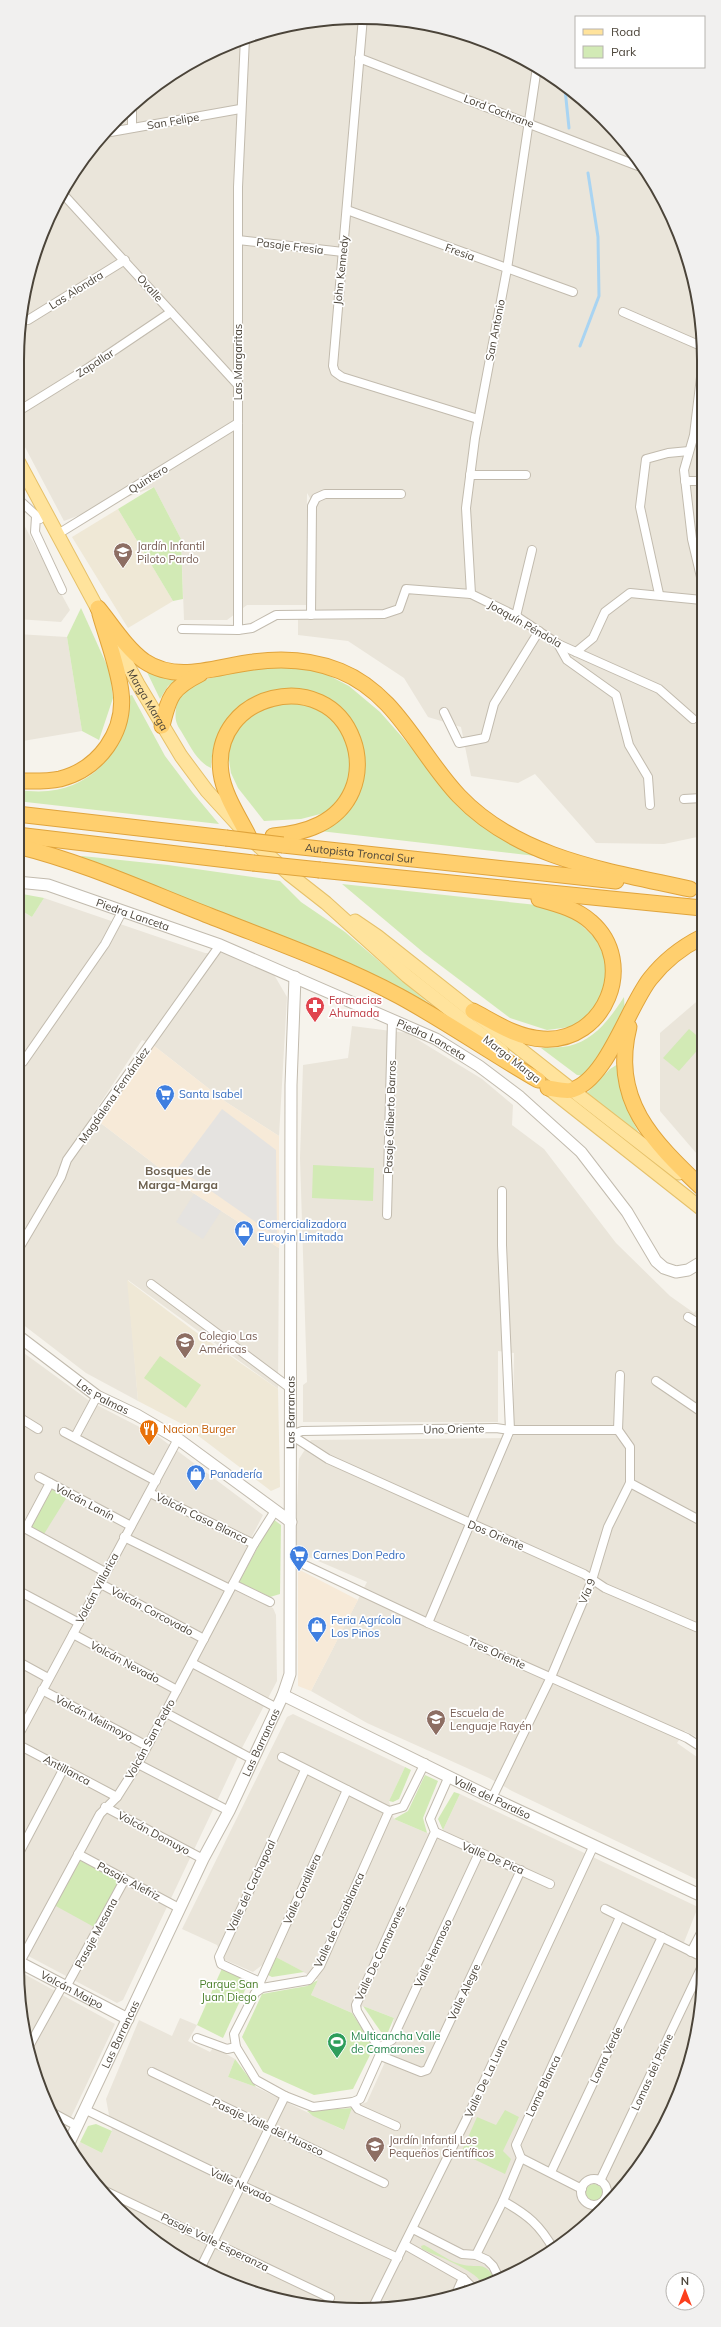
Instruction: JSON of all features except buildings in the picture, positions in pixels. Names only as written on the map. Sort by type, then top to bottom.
[{"type":"highway","points":[[98,608],[143,660],[158,668],[175,673],[208,670],[254,662],[289,660],[315,663],[340,671],[364,683],[385,701],[459,796],[489,822],[522,842],[557,857],[608,871],[696,889]]},
{"type":"highway","points":[[24,781],[48,781],[79,772],[103,752],[115,734],[121,713],[122,692],[98,608]]},
{"type":"highway","points":[[162,726],[167,702],[180,684],[208,670]]},
{"type":"highway","points":[[249,836],[226,791],[221,775],[221,754],[227,735],[238,718],[254,705],[274,697],[304,697],[332,711],[346,727],[355,746],[356,777],[344,806],[328,820],[310,830],[278,840]]},
{"type":"highway","name":"Autopista Troncal Sur","points":[[24,815],[226,838],[278,840],[696,889]]},
{"type":"highway","name":"Autopista Troncal Sur","points":[[24,836],[253,863],[697,908]]},
{"type":"highway","points":[[24,848],[42,852],[94,870],[355,974],[428,1012],[543,1084],[572,1090],[586,1083],[603,1062],[615,1043],[636,1001],[650,979],[667,960],[697,941]]},
{"type":"highway","points":[[473,1011],[517,1033],[543,1039],[562,1038],[580,1030],[596,1018],[607,1002],[613,984],[614,964],[609,946],[599,929],[588,919],[576,911],[549,902],[491,888]]},
{"type":"highway","points":[[636,1001],[625,1043],[624,1062],[632,1099],[642,1124],[666,1153],[697,1184]]},
{"type":"main road","name":"Marga Marga","points":[[24,472],[162,726],[207,791],[249,836],[289,874],[326,903],[407,976],[697,1205]]},
{"type":"main road","name":"Marga Marga","points":[[326,903],[377,936],[572,1090],[697,1185]]},
{"type":"main road","points":[[684,1195],[697,1212]]},
{"type":"street","name":"John Kennedy","points":[[362,24],[347,210],[332,361],[335,372],[342,377],[478,420]]},
{"type":"street","name":"Las Margaritas","points":[[238,630],[238,240],[240,109],[245,45]]},
{"type":"street","name":"Lord Cochrane","points":[[359,58],[633,164]]},
{"type":"street","name":"San Antonio","points":[[471,594],[466,508],[478,420],[507,269],[536,74]]},
{"type":"street","name":"San Felipe","points":[[115,131],[240,109]]},
{"type":"street","points":[[132,115],[132,128]]},
{"type":"street","name":"Ovalle","points":[[66,198],[238,385]]},
{"type":"street","name":"Fresia","points":[[347,210],[573,292]]},
{"type":"street","name":"Pasaje Fresia","points":[[238,240],[343,252]]},
{"type":"street","name":"Las Alondra","points":[[28,320],[124,260]]},
{"type":"street","name":"Zapallar","points":[[24,408],[88,368],[171,312]]},
{"type":"street","points":[[623,312],[696,344]]},
{"type":"street","points":[[697,410],[694,435],[684,470],[692,539],[697,558]]},
{"type":"street","name":"Quintero","points":[[58,534],[238,423]]},
{"type":"street","points":[[659,594],[640,507],[646,459],[668,453],[689,451]]},
{"type":"street","points":[[470,476],[526,475]]},
{"type":"street","points":[[685,481],[697,481]]},
{"type":"street","points":[[311,615],[313,501],[318,496],[325,494],[401,494]]},
{"type":"street","points":[[24,505],[36,517],[51,522]]},
{"type":"street","points":[[36,517],[35,532],[62,590]]},
{"type":"street","points":[[516,616],[532,550]]},
{"type":"street","name":"Joaquín Péndola","points":[[238,630],[252,628],[276,616],[384,614],[399,609],[406,589],[471,594],[516,616],[558,644],[659,690],[693,719]]},
{"type":"street","points":[[576,652],[593,638],[605,612],[630,593],[659,594],[697,599]]},
{"type":"street","points":[[182,629],[238,630]]},
{"type":"street","points":[[444,712],[459,743],[485,738],[494,704],[539,631]]},
{"type":"street","points":[[558,644],[567,660],[616,695],[629,745],[648,777],[650,805]]},
{"type":"street","points":[[684,799],[697,798]]},
{"type":"street","name":"Piedra Lanceta","points":[[24,883],[48,886],[220,945],[296,976],[436,1039],[479,1066],[555,1126],[581,1152],[598,1172],[627,1212],[648,1250],[656,1261],[664,1268],[676,1272],[688,1270],[697,1265]]},
{"type":"street","points":[[24,1061],[101,950],[122,912]]},
{"type":"street","name":"Magdalena Fernández","points":[[24,1240],[61,1177],[67,1160],[220,945]]},
{"type":"street","name":"Las Barrancas","points":[[71,2138],[86,2110],[179,1908],[229,1811],[283,1695],[290,1674],[290,1388],[291,1306],[294,1285],[293,1053],[296,976]]},
{"type":"street","name":"Pasaje Gilberto Barros","points":[[387,1215],[392,1020]]},
{"type":"street","points":[[428,1623],[469,1524],[502,1454],[510,1430],[502,1245],[502,1191]]},
{"type":"street","points":[[151,1284],[290,1388]]},
{"type":"street","points":[[688,1317],[697,1322]]},
{"type":"street","name":"Las Palmas","points":[[24,1340],[97,1396],[137,1415],[178,1439],[291,1522]]},
{"type":"street","points":[[618,1430],[620,1375]]},
{"type":"street","points":[[656,1381],[697,1409]]},
{"type":"street","points":[[75,1438],[97,1396]]},
{"type":"street","points":[[24,1420],[38,1429]]},
{"type":"street","name":"Uno Oriente","points":[[291,1435],[302,1431],[496,1428],[510,1430],[618,1430]]},
{"type":"street","name":"Vía 9","points":[[492,1798],[551,1677],[592,1580],[608,1527],[630,1483],[630,1447],[618,1430]]},
{"type":"street","points":[[64,1432],[156,1480]]},
{"type":"street","name":"Dos Oriente","points":[[291,1435],[328,1459],[469,1524],[584,1574],[605,1588],[697,1627]]},
{"type":"street","name":"Volcán Villarica","points":[[24,1725],[178,1439]]},
{"type":"street","name":"Volcán Lanín","points":[[40,1477],[131,1526]]},
{"type":"street","points":[[50,1483],[26,1528],[105,1572]]},
{"type":"street","points":[[630,1483],[697,1519]]},
{"type":"street","name":"Volcán Casa Blanca","points":[[150,1493],[254,1544]]},
{"type":"street","name":"Volcán San Pedro","points":[[24,1950],[105,1807],[117,1797],[138,1764],[254,1544],[274,1511]]},
{"type":"street","points":[[124,1537],[231,1587],[270,1602]]},
{"type":"street","name":"Tres Oriente","points":[[290,1558],[428,1623],[687,1738],[697,1744]]},
{"type":"street","name":"Volcán Corcovado","points":[[99,1583],[204,1639]]},
{"type":"street","points":[[24,1594],[79,1622]]},
{"type":"street","name":"Volcán Nevado","points":[[73,1634],[177,1690]]},
{"type":"street","points":[[192,1663],[277,1708]]},
{"type":"street","points":[[24,1665],[48,1678]]},
{"type":"street","name":"Volcán Melimoyo","points":[[42,1690],[147,1746]]},
{"type":"street","name":"Valle del Paraíso","points":[[283,1695],[425,1763],[492,1798],[697,1894]]},
{"type":"street","points":[[166,1713],[252,1759]]},
{"type":"street","name":"Antillanca","points":[[24,1748],[117,1797]]},
{"type":"street","points":[[282,1757],[305,1770],[389,1811],[403,1807],[425,1763]]},
{"type":"street","points":[[138,1764],[229,1811]]},
{"type":"street","points":[[24,1845],[64,1768]]},
{"type":"street","name":"Valle del Cachapoal","points":[[261,1985],[221,1964],[219,1957],[305,1770]]},
{"type":"street","points":[[436,1832],[430,1819],[449,1776]]},
{"type":"street","name":"Valle Cordillera","points":[[261,1985],[347,1790]]},
{"type":"street","name":"Volcán Domuyo","points":[[105,1807],[203,1859]]},
{"type":"street","name":"Valle de Casablanca","points":[[261,1985],[309,1980],[320,1966],[389,1811]]},
{"type":"street","name":"Valle De Pica","points":[[436,1832],[479,1853],[521,1870],[550,1884]]},
{"type":"street","name":"Valle De Camarones","points":[[381,2056],[380,2047],[357,2011],[356,2005],[436,1832]]},
{"type":"street","name":"Valle De La Luna","points":[[375,2302],[466,2120],[594,1845]]},
{"type":"street","name":"Valle Hermoso","points":[[380,2047],[392,2040],[479,1853]]},
{"type":"street","name":"Pasaje Alefriz","points":[[78,1854],[179,1908]]},
{"type":"street","name":"Valle Alegre","points":[[381,2056],[421,2072],[427,2070],[521,1870]]},
{"type":"street","name":"Pasaje Mesana","points":[[32,2041],[125,1879]]},
{"type":"street","points":[[605,1909],[697,1955]]},
{"type":"street","name":"Loma Blanca","points":[[476,2255],[503,2201],[520,2158],[516,2145],[620,1917]]},
{"type":"street","name":"Loma Verde","points":[[551,2172],[662,1937]]},
{"type":"street","points":[[691,1952],[697,1940]]},
{"type":"street","name":"Volcán Maipo","points":[[24,1964],[128,2019]]},
{"type":"street","name":"Lomas del Paine","points":[[600,2181],[696,1978]]},
{"type":"street","points":[[261,1985],[234,2034],[236,2047],[256,2080],[285,2096],[313,2107],[353,2102],[360,2099],[381,2056]]},
{"type":"street","points":[[197,2038],[227,2049],[236,2047]]},
{"type":"street","name":"Pasaje Valle del Huasco","points":[[152,2072],[384,2183]]},
{"type":"street","points":[[203,2263],[285,2096]]},
{"type":"street","points":[[353,2102],[358,2109],[396,2126]]},
{"type":"street","name":"Valle Nevado","points":[[86,2110],[241,2185],[398,2258]]},
{"type":"street","points":[[60,2118],[77,2126]]},
{"type":"street","points":[[520,2158],[551,2172],[582,2189]]},
{"type":"street","points":[[597,2205],[588,2204],[582,2196],[582,2189],[590,2180],[600,2181],[606,2187],[606,2195]]},
{"type":"street","name":"Pasaje Valle Esperanza","points":[[115,2196],[330,2298]]},
{"type":"street","points":[[503,2201],[525,2213],[543,2231],[550,2244]]},
{"type":"street","points":[[413,2229],[462,2254],[476,2255],[493,2266],[497,2274]]},
{"type":"street","points":[[405,2245],[463,2278],[470,2285]]},
{"type":"street","points":[[458,2289],[463,2278]]},
{"type":"shaded area","points":[[360,24],[404,27],[448,35],[509,59],[529,69],[565,94],[598,123],[613,139],[627,156],[652,192],[671,232],[686,273],[694,317],[697,360],[697,436],[688,437],[697,439],[697,837],[664,844],[596,843],[535,774],[518,783],[471,776],[461,727],[428,717],[404,678],[348,641],[298,635],[298,618],[313,619],[316,508],[307,493],[306,605],[247,605],[227,620],[184,620],[181,539],[154,487],[64,521],[24,445],[24,360],[30,295],[42,252],[69,192],[94,156],[123,123],[156,94],[192,69],[252,42],[295,30]]},
{"type":"shaded area","name":"Jardín Infantil Piloto Pardo","points":[[118,509],[173,601],[128,628],[72,537]]},
{"type":"shaded area","points":[[24,525],[70,610],[61,622],[24,619]]},
{"type":"shaded area","points":[[24,634],[67,637],[82,731],[24,741]]},
{"type":"shaded area","points":[[44,898],[205,953],[226,953],[273,973],[287,997],[279,1136],[226,1102],[153,1045],[142,1040],[90,1119],[98,1121],[187,1189],[279,1248],[278,1389],[128,1280],[138,1401],[86,1373],[24,1325],[24,912],[32,917]]},
{"type":"shaded area","points":[[697,1001],[697,1154],[660,1111],[660,1033]]},
{"type":"shaded area","points":[[352,1026],[407,1033],[482,1079],[513,1105],[512,1125],[544,1149],[616,1243],[670,1296],[694,1313],[697,1309],[697,1737],[685,1731],[677,1743],[697,1757],[697,1880],[512,1791],[489,1778],[367,1723],[311,1691],[367,1582],[295,1551],[299,1459],[311,1440],[513,1438],[514,1353],[498,1351],[498,1422],[303,1422],[303,1385],[307,1382],[300,1158],[303,1065],[348,1058]]},
{"type":"shaded area","points":[[153,1045],[226,1102],[279,1136],[279,1248],[187,1189],[98,1121]]},
{"type":"shaded area","points":[[222,1109],[276,1150],[277,1237],[178,1168]]},
{"type":"shaded area","points":[[194,1194],[221,1211],[203,1239],[176,1222]]},
{"type":"shaded area","name":"Colegio Las Américas","points":[[127,1280],[193,1330],[278,1389],[280,1487],[271,1491],[184,1425],[138,1401]]},
{"type":"shaded area","points":[[24,1353],[91,1402],[159,1437],[263,1515],[247,1546],[231,1589],[273,1608],[276,1615],[277,1681],[243,1746],[123,2000],[117,2003],[24,1954]]},
{"type":"shaded area","name":"Feria Agrícola Los Pinos","points":[[298,1569],[358,1600],[311,1691],[298,1686]]},
{"type":"shaded area","points":[[293,1714],[405,1767],[389,1801],[394,1819],[427,1833],[443,1830],[460,1794],[697,1907],[681,1950],[697,1958],[696,1989],[691,2032],[679,2075],[652,2135],[627,2171],[613,2188],[582,2219],[565,2233],[529,2258],[489,2277],[448,2292],[404,2300],[360,2303],[295,2297],[252,2285],[192,2258],[156,2233],[123,2204],[108,2188],[77,2148],[80,2142],[102,2153],[112,2131],[106,2099],[139,2020],[172,2036],[180,2018],[197,2025],[188,2041],[210,2052],[214,2047],[235,2059],[228,2077],[256,2087],[343,2130],[352,2108],[367,2102],[385,2062],[394,2018],[363,2006],[352,2013],[311,1995],[318,1980],[274,1956],[253,1972],[223,1959],[217,1945],[182,1929],[287,1717]]},
{"type":"shaded area","points":[[24,1974],[115,2024],[66,2128],[50,2095],[35,2054],[27,2010]]},
{"type":"green space","points":[[154,487],[181,539],[183,599],[173,601],[118,509]]},
{"type":"green space","points":[[81,608],[110,672],[113,698],[99,740],[82,731],[67,637]]},
{"type":"green space","points":[[297,667],[322,672],[349,686],[380,712],[455,797],[544,857],[320,831],[345,814],[359,796],[362,784],[362,745],[297,690],[263,694],[248,701],[236,710],[226,721],[218,734],[213,750],[211,768],[197,757],[179,728],[177,722],[176,708],[181,695],[193,686],[209,679],[228,674],[247,670]]},
{"type":"green space","points":[[145,668],[180,678],[168,686],[160,699]]},
{"type":"green space","points":[[132,695],[165,756],[219,824],[24,802],[24,790],[48,791],[66,787],[82,781],[107,760],[116,746],[123,730],[127,714],[128,696]]},
{"type":"green space","points":[[301,701],[326,711],[345,733],[354,760],[349,787],[328,812],[301,819],[264,821],[238,788],[231,773],[227,748],[250,709]]},
{"type":"green space","points":[[82,856],[168,865],[280,881],[301,902],[345,932],[434,1008],[354,965],[80,858]]},
{"type":"green space","points":[[342,884],[537,905],[575,919],[596,939],[608,965],[604,992],[592,1014],[570,1027],[547,1030],[510,1018],[424,953]]},
{"type":"green space","points":[[24,894],[44,898],[32,917],[24,912]]},
{"type":"green space","points":[[624,997],[625,1015],[585,1076],[577,1075],[541,1048],[569,1046],[587,1039],[608,1020]]},
{"type":"green space","points":[[689,1029],[697,1036],[697,1051],[679,1071],[663,1058]]},
{"type":"green space","points":[[618,1064],[625,1100],[639,1133],[587,1093],[610,1069]]},
{"type":"green space","points":[[313,1165],[374,1168],[373,1201],[312,1198]]},
{"type":"green space","points":[[160,1356],[201,1385],[186,1408],[144,1378]]},
{"type":"green space","points":[[50,1484],[67,1497],[44,1534],[27,1526]]},
{"type":"green space","points":[[273,1519],[281,1525],[280,1594],[270,1597],[239,1582]]},
{"type":"green space","points":[[405,1767],[411,1770],[399,1799],[393,1802],[389,1801]]},
{"type":"green space","points":[[425,1775],[438,1781],[423,1818],[427,1833],[394,1819],[408,1811]]},
{"type":"green space","points":[[454,1792],[460,1794],[443,1830],[438,1819]]},
{"type":"green space","points":[[79,1860],[119,1881],[94,1927],[54,1905]]},
{"type":"green space","points":[[274,1956],[304,1972],[272,1977],[266,1974]]},
{"type":"green space","name":"Parque San Juan Diego","points":[[223,1966],[250,1979],[223,2038],[197,2025]]},
{"type":"green space","points":[[318,1980],[311,1995],[352,2013],[374,2047],[353,2089],[314,2095],[263,2072],[242,2037],[262,1994],[307,1986]]},
{"type":"green space","points":[[363,2006],[394,2018],[388,2032],[381,2032]]},
{"type":"green space","points":[[235,2059],[256,2087],[228,2077]]},
{"type":"green space","points":[[352,2108],[344,2130],[313,2116],[307,2111]]},
{"type":"green space","points":[[505,2110],[519,2117],[503,2151],[511,2159],[505,2174],[461,2153],[477,2117],[496,2125]]},
{"type":"green space","points":[[96,2124],[112,2131],[102,2153],[80,2142],[88,2126]]},
{"type":"green space","points":[[590,2184],[598,2184],[603,2189],[601,2200],[598,2202],[590,2202],[585,2197],[585,2189]]},
{"type":"green space","points":[[424,2245],[459,2264],[484,2267],[492,2275],[480,2281],[464,2268],[422,2249],[421,2246]]},
{"type":"waterway","points":[[566,94],[569,128]]},
{"type":"waterway","points":[[580,346],[599,296],[598,237],[588,173]]},
{"type":"place","name":"Jardín Infantil Piloto Pardo","points":[[123,569]]},
{"type":"place","name":"Farmacias Ahumada","points":[[315,1023]]},
{"type":"place","name":"Santa Isabel","points":[[165,1111]]},
{"type":"place","name":"Comercializadora Euroyin Limitada","points":[[244,1247]]},
{"type":"place","name":"Colegio Las Américas","points":[[185,1359]]},
{"type":"place","name":"Nacion Burger","points":[[149,1446]]},
{"type":"place","name":"Panadería","points":[[196,1491]]},
{"type":"place","name":"Carnes Don Pedro","points":[[299,1572]]},
{"type":"place","name":"Feria Agrícola Los Pinos","points":[[317,1643]]},
{"type":"place","name":"Escuela de Lenguaje Rayén","points":[[436,1736]]},
{"type":"place","name":"Multicancha Valle de Camarones","points":[[337,2059]]},
{"type":"place","name":"Jardín Infantil Los Pequeños Científicos","points":[[375,2163]]},
{"type":"district","name":"Bosques de Marga-Marga","points":[[178,1177]]}]
